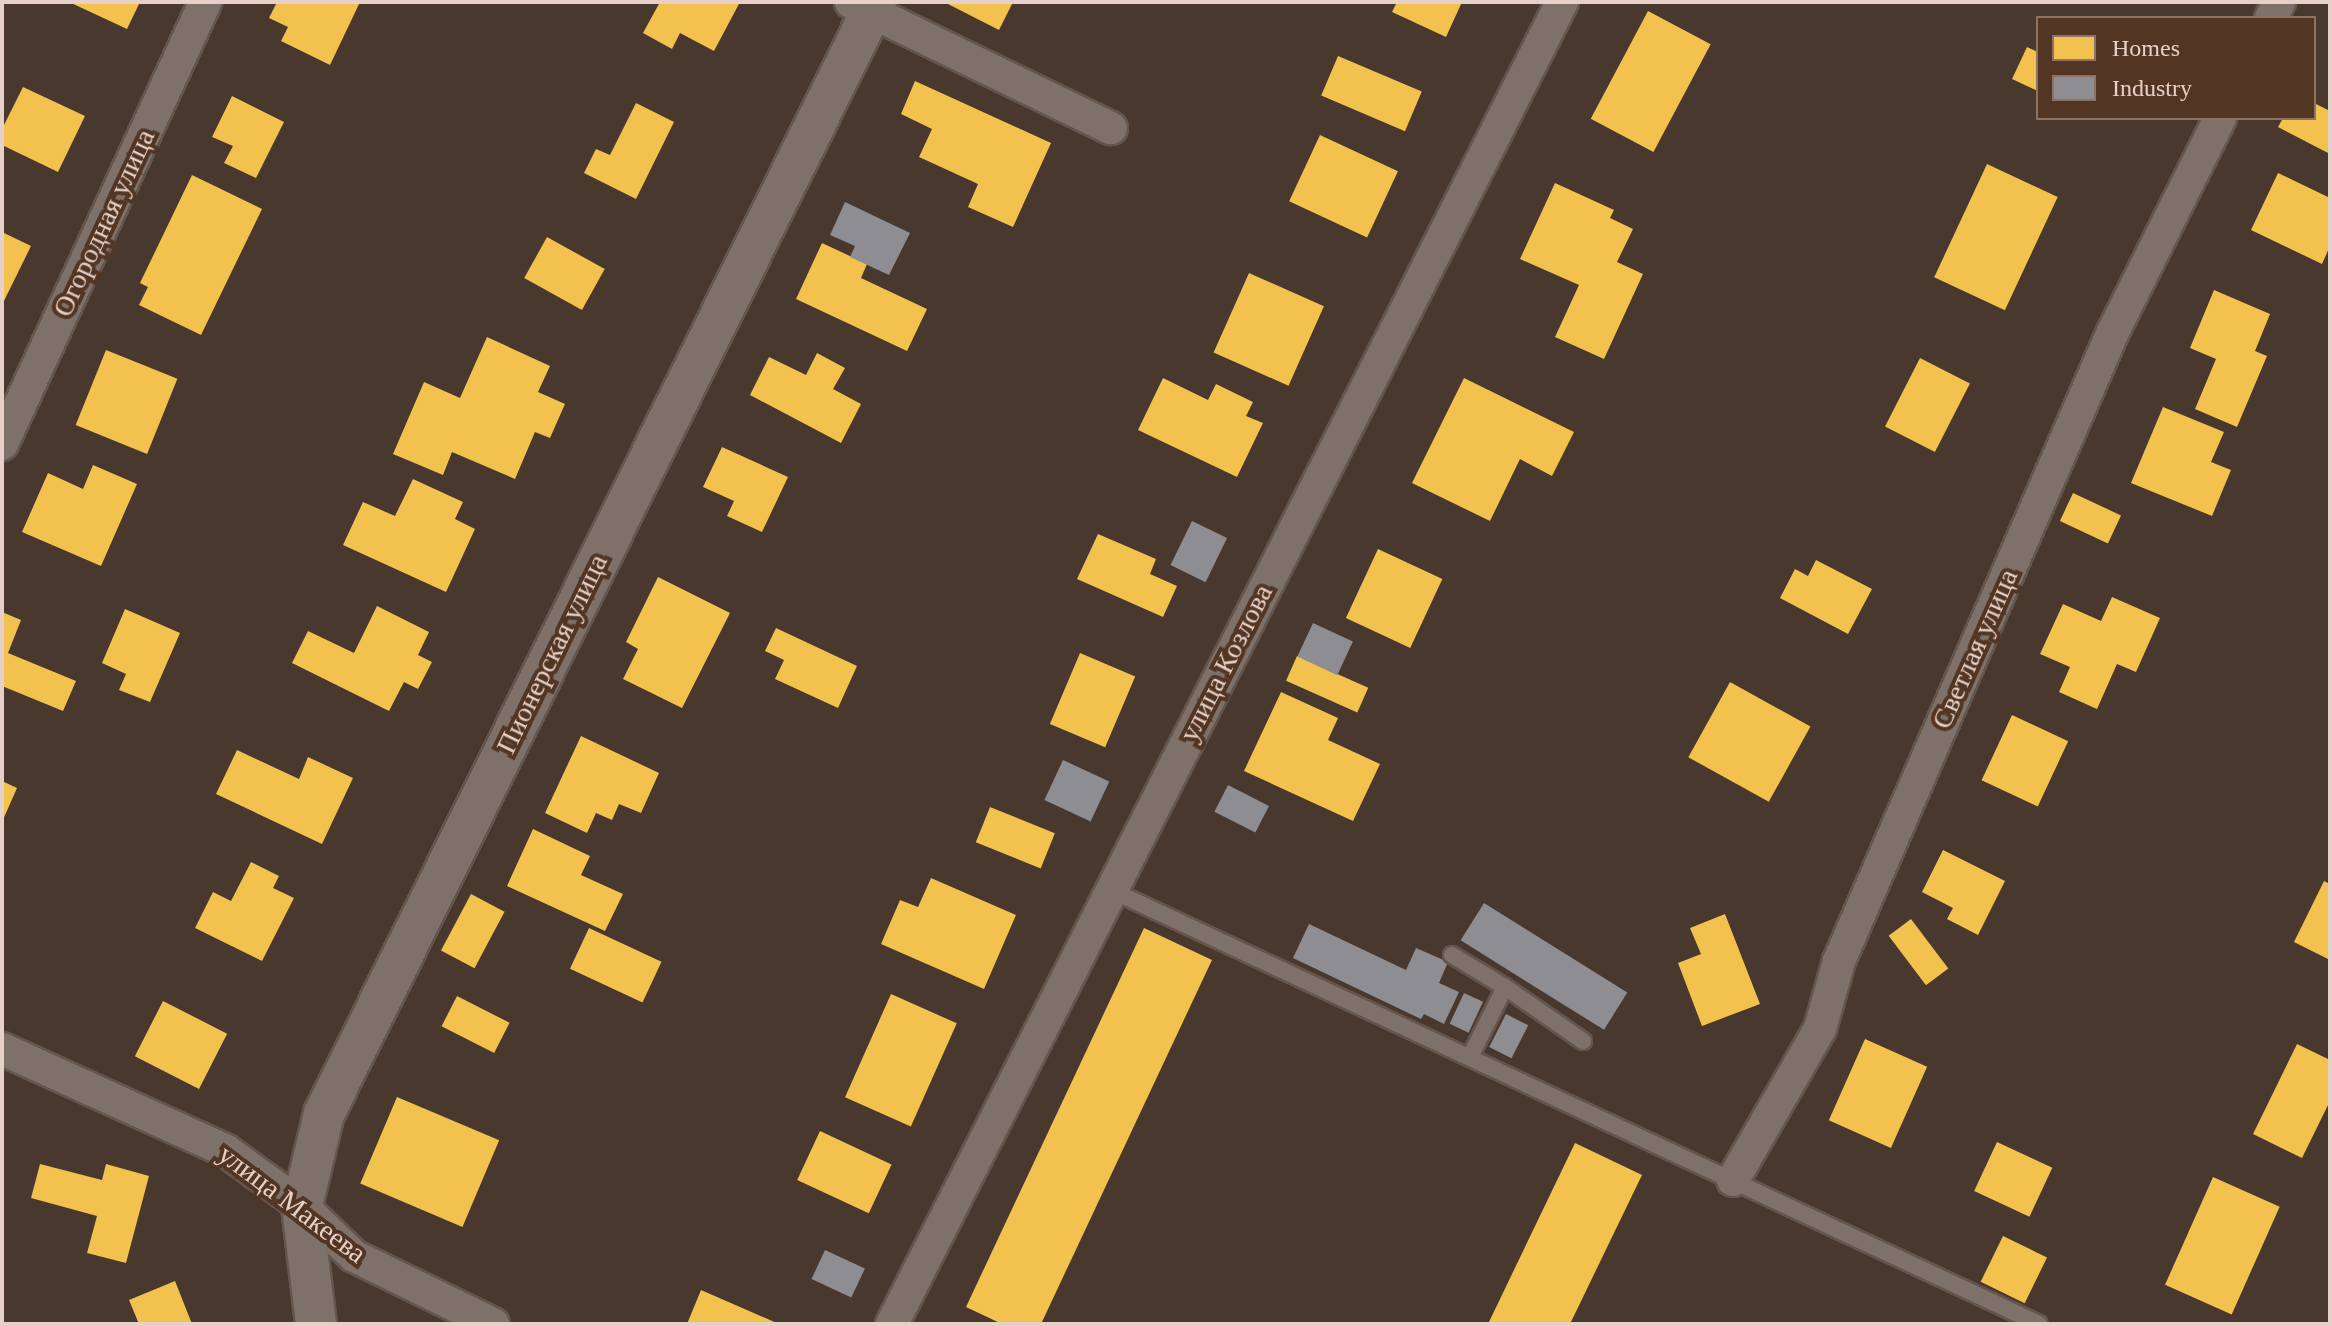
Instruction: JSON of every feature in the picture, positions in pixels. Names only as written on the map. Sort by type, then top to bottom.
[{"type":"street","name":"Огородная улица","points":[[2,444],[205,2]]},
{"type":"street","name":"улица Козлова","points":[[892,1324],[1562,2]]},
{"type":"street","points":[[866,5],[1111,128]]},
{"type":"street","name":"Пионерская улица","points":[[316,1324],[302,1206],[324,1114],[866,5]]},
{"type":"street","name":"Светлая улица","points":[[1733,1180],[1820,1029],[1839,961],[2112,334],[2219,120]]},
{"type":"street","name":"улица Макеева","points":[[2,1049],[225,1150],[302,1206],[354,1256],[493,1324]]},
{"type":"lane","points":[[1111,890],[2039,1324]]},
{"type":"lane","points":[[1452,955],[1583,1041]]},
{"type":"lane","points":[[1470,1057],[1505,987]]},
{"type":"building: Homes","points":[[69,2],[140,2],[127,29]]},
{"type":"building: Homes","points":[[277,2],[360,2],[330,65],[281,41],[288,27],[269,18]]},
{"type":"building: Homes","points":[[660,2],[740,2],[714,51],[680,33],[672,49],[643,33]]},
{"type":"building: Homes","points":[[944,2],[1013,2],[999,30]]},
{"type":"building: Homes","points":[[1397,2],[1462,2],[1446,37],[1392,12]]},
{"type":"building: Homes","points":[[1648,11],[1711,44],[1653,152],[1591,119]]},
{"type":"building: Homes","points":[[2027,47],[2036,51],[2036,90],[2012,79]]},
{"type":"building: Homes","points":[[1338,56],[1422,92],[1405,131],[1321,96]]},
{"type":"building: Homes","points":[[915,81],[1051,143],[1013,227],[968,207],[978,184],[919,157],[932,129],[901,114]]},
{"type":"building: Homes","points":[[23,87],[85,116],[58,172],[2,145],[2,129]]},
{"type":"building: Homes","points":[[232,96],[284,122],[256,178],[224,163],[233,146],[212,137]]},
{"type":"building: Homes","points":[[636,103],[674,122],[636,199],[584,173],[596,149],[610,155]]},
{"type":"building: Homes","points":[[2316,104],[2330,111],[2330,154],[2278,127],[2282,120],[2316,120]]},
{"type":"building: Homes","points":[[1320,135],[1398,171],[1367,238],[1289,201]]},
{"type":"building: Homes","points":[[1987,164],[2058,197],[2005,310],[1934,277]]},
{"type":"building: Homes","points":[[2278,173],[2330,198],[2330,246],[2322,264],[2251,230]]},
{"type":"building: Homes","points":[[192,175],[262,209],[201,335],[139,305],[148,287],[140,283]]},
{"type":"building: Homes","points":[[1555,183],[1614,210],[1610,218],[1633,229],[1617,262],[1643,274],[1604,359],[1555,337],[1579,285],[1520,259]]},
{"type":"building: Homes","points":[[2,232],[31,246],[2,305]]},
{"type":"building: Homes","points":[[547,237],[605,269],[582,310],[524,278]]},
{"type":"building: Homes","points":[[822,243],[867,264],[861,278],[927,309],[907,351],[796,299]]},
{"type":"building: Homes","points":[[1249,273],[1324,306],[1289,386],[1214,352]]},
{"type":"building: Homes","points":[[2214,290],[2270,314],[2255,351],[2267,356],[2237,427],[2195,409],[2216,359],[2190,348]]},
{"type":"building: Homes","points":[[487,337],[550,366],[538,392],[565,404],[550,438],[535,432],[515,479],[452,452],[443,475],[393,454],[424,382],[460,398]]},
{"type":"building: Homes","points":[[106,350],[177,379],[147,454],[76,425]]},
{"type":"building: Homes","points":[[817,353],[845,368],[833,389],[861,404],[841,443],[750,395],[769,357],[806,375]]},
{"type":"building: Homes","points":[[1920,358],[1970,383],[1935,452],[1885,427]]},
{"type":"building: Homes","points":[[1163,378],[1208,400],[1216,384],[1253,402],[1246,416],[1263,423],[1237,477],[1138,430]]},
{"type":"building: Homes","points":[[1464,378],[1574,432],[1552,476],[1520,459],[1490,521],[1412,483]]},
{"type":"building: Homes","points":[[2163,407],[2224,432],[2211,462],[2231,470],[2212,516],[2131,483]]},
{"type":"building: Homes","points":[[722,447],[788,477],[762,532],[727,516],[734,501],[703,487]]},
{"type":"building: Homes","points":[[93,465],[137,484],[101,566],[22,532],[48,473],[83,489]]},
{"type":"building: Homes","points":[[413,479],[463,502],[455,519],[475,529],[446,592],[343,545],[363,502],[395,516]]},
{"type":"building: Homes","points":[[2073,493],[2121,515],[2108,543],[2060,521]]},
{"type":"building: Homes","points":[[1098,534],[1156,559],[1150,574],[1177,586],[1163,617],[1077,579]]},
{"type":"building: Homes","points":[[1378,549],[1442,579],[1410,648],[1346,618]]},
{"type":"building: Homes","points":[[1816,560],[1872,589],[1848,634],[1780,598],[1795,569],[1808,576]]},
{"type":"building: Homes","points":[[658,577],[730,613],[682,708],[623,679],[638,649],[626,642]]},
{"type":"building: Homes","points":[[2112,597],[2160,618],[2136,672],[2117,664],[2097,709],[2059,692],[2070,667],[2040,654],[2063,604],[2101,621]]},
{"type":"building: Homes","points":[[377,606],[429,632],[418,655],[432,662],[418,689],[404,682],[389,711],[292,663],[308,631],[354,653]]},
{"type":"building: Homes","points":[[125,609],[180,633],[150,702],[119,690],[126,674],[102,663]]},
{"type":"building: Homes","points":[[2,612],[21,620],[8,653],[76,681],[63,711],[2,686]]},
{"type":"building: Homes","points":[[776,628],[857,666],[838,708],[775,679],[784,660],[765,651]]},
{"type":"building: Homes","points":[[1080,653],[1135,676],[1105,747],[1050,724]]},
{"type":"building: Homes","points":[[1297,656],[1368,688],[1357,712],[1286,681]]},
{"type":"building: Homes","points":[[1730,682],[1810,727],[1769,802],[1688,757]]},
{"type":"building: Homes","points":[[1281,692],[1338,718],[1328,740],[1380,764],[1353,821],[1244,771]]},
{"type":"building: Homes","points":[[2012,715],[2068,741],[2038,806],[1982,780]]},
{"type":"building: Homes","points":[[581,736],[659,773],[641,813],[619,804],[612,820],[596,813],[587,833],[545,813]]},
{"type":"building: Homes","points":[[237,750],[299,779],[308,757],[353,778],[322,844],[216,794]]},
{"type":"building: Homes","points":[[2,781],[17,788],[2,822]]},
{"type":"building: Homes","points":[[990,807],[1055,833],[1041,868],[976,842]]},
{"type":"building: Homes","points":[[533,829],[590,856],[581,875],[623,894],[605,931],[507,886]]},
{"type":"building: Homes","points":[[1943,850],[2005,881],[1978,935],[1947,919],[1953,908],[1922,892]]},
{"type":"building: Homes","points":[[251,862],[279,876],[273,888],[294,898],[262,961],[195,928],[213,892],[231,901]]},
{"type":"building: Homes","points":[[931,878],[1016,915],[984,989],[881,944],[900,900],[918,907]]},
{"type":"building: Homes","points":[[2324,881],[2330,884],[2330,960],[2294,942]]},
{"type":"building: Homes","points":[[471,894],[505,912],[475,968],[441,951]]},
{"type":"building: Homes","points":[[1725,914],[1760,1004],[1702,1026],[1678,963],[1701,954],[1690,928]]},
{"type":"building: Homes","points":[[1911,919],[1948,969],[1926,985],[1889,936]]},
{"type":"building: Homes","points":[[589,928],[662,962],[642,1003],[570,969]]},
{"type":"building: Homes","points":[[1144,928],[1212,960],[1041,1324],[1002,1324],[966,1307]]},
{"type":"building: Homes","points":[[891,994],[957,1023],[911,1127],[845,1097]]},
{"type":"building: Homes","points":[[457,996],[510,1023],[494,1053],[442,1026]]},
{"type":"building: Homes","points":[[163,1001],[227,1034],[199,1089],[135,1056]]},
{"type":"building: Homes","points":[[1865,1039],[1927,1067],[1891,1148],[1829,1120]]},
{"type":"building: Homes","points":[[2297,1044],[2330,1060],[2330,1101],[2302,1158],[2253,1134]]},
{"type":"building: Homes","points":[[397,1097],[499,1140],[462,1227],[360,1184]]},
{"type":"building: Homes","points":[[820,1131],[892,1164],[869,1213],[797,1180]]},
{"type":"building: Homes","points":[[1997,1142],[2052,1168],[2029,1217],[1974,1191]]},
{"type":"building: Homes","points":[[1575,1143],[1642,1175],[1570,1324],[1488,1324]]},
{"type":"building: Homes","points":[[40,1164],[102,1180],[106,1164],[149,1176],[126,1263],[87,1253],[97,1216],[31,1198]]},
{"type":"building: Homes","points":[[2213,1177],[2280,1207],[2232,1314],[2165,1285]]},
{"type":"building: Homes","points":[[2003,1236],[2047,1257],[2025,1303],[1981,1282]]},
{"type":"building: Homes","points":[[175,1281],[192,1324],[139,1324],[129,1300]]},
{"type":"building: Homes","points":[[701,1290],[779,1324],[687,1324]]},
{"type":"building: Industry","points":[[845,202],[910,233],[889,275],[850,257],[855,246],[830,235]]},
{"type":"building: Industry","points":[[1192,521],[1227,538],[1206,582],[1171,565]]},
{"type":"building: Industry","points":[[1313,623],[1353,642],[1337,675],[1297,657]]},
{"type":"building: Industry","points":[[1063,760],[1109,782],[1091,821],[1044,800]]},
{"type":"building: Industry","points":[[1228,785],[1269,806],[1255,833],[1214,812]]},
{"type":"building: Industry","points":[[1484,903],[1627,993],[1604,1030],[1461,940]]},
{"type":"building: Industry","points":[[1309,924],[1406,970],[1416,948],[1448,962],[1439,983],[1459,992],[1444,1024],[1424,1014],[1421,1019],[1293,958]]},
{"type":"building: Industry","points":[[1464,993],[1483,1002],[1469,1033],[1450,1024]]},
{"type":"building: Industry","points":[[1506,1014],[1528,1025],[1511,1058],[1489,1047]]},
{"type":"building: Industry","points":[[825,1250],[865,1269],[851,1298],[811,1279]]}]
